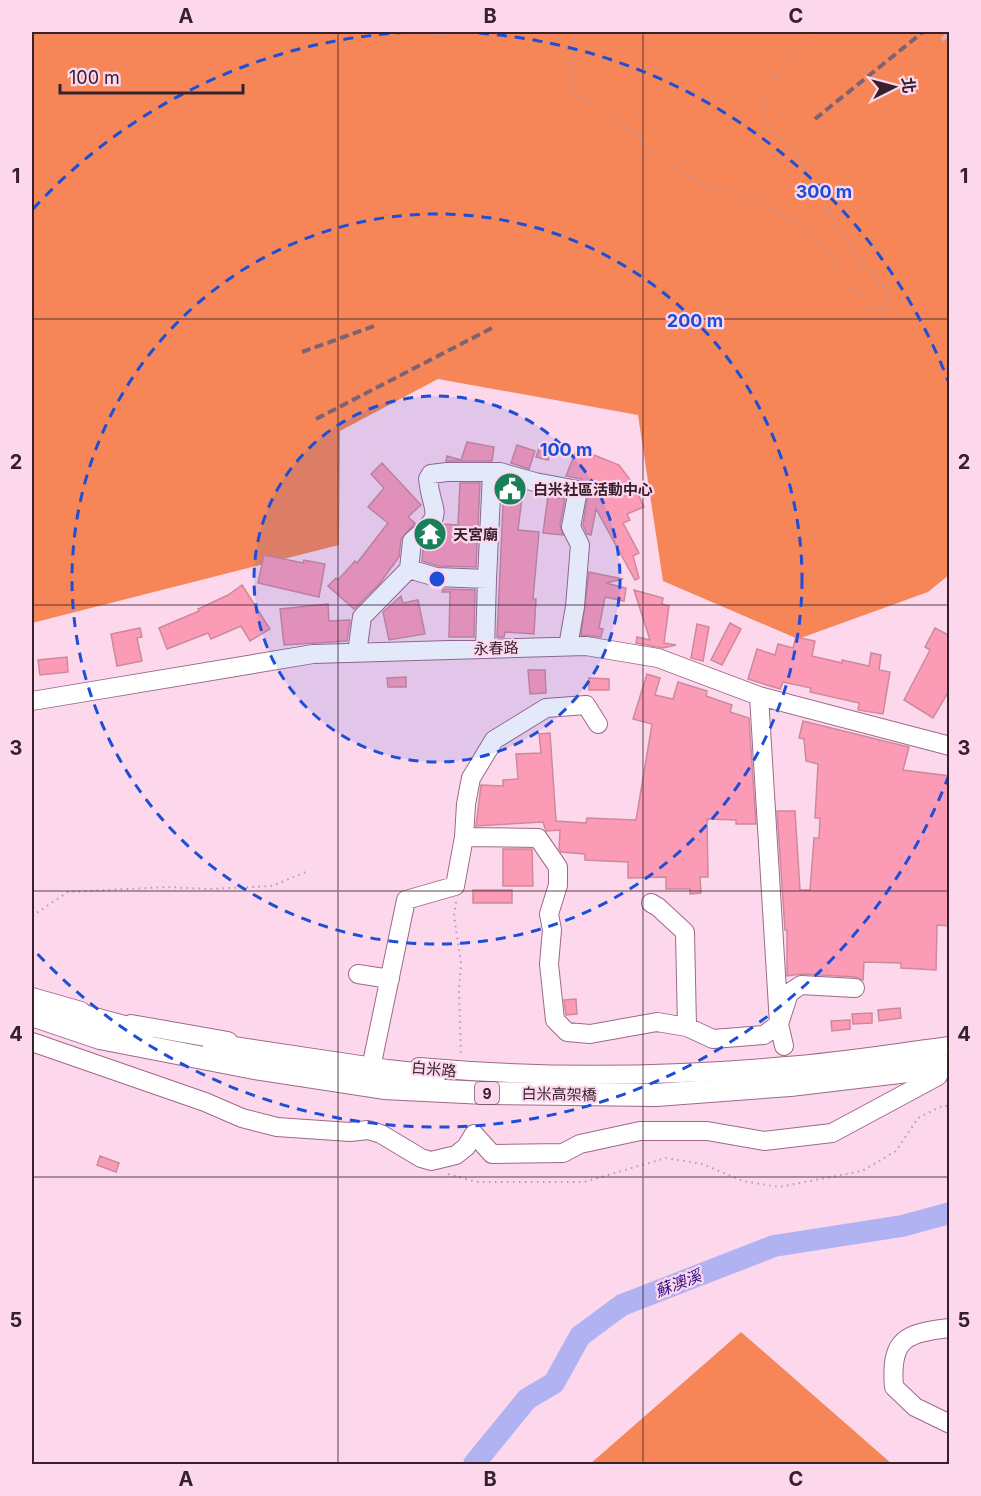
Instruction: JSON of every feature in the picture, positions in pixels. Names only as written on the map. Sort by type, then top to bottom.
[{"type":"main road","name":"白米高架橋","points":[[32,1002],[170,1038],[387,1071],[488,1081],[654,1079],[789,1073],[950,1054]]},
{"type":"main road","name":"白米高架橋","points":[[32,1015],[100,1038],[260,1069],[384,1088],[485,1093],[656,1095],[944,1071]]},
{"type":"street","points":[[357,653],[362,617],[409,569],[412,541],[433,523],[436,512],[429,486],[431,474],[447,472],[492,474],[500,472],[535,482],[578,490],[572,527],[580,545],[575,607],[568,646]]},
{"type":"street","points":[[486,649],[492,474]]},
{"type":"street","points":[[409,569],[436,577],[487,579]]},
{"type":"street","name":"永春路","points":[[32,701],[228,666],[313,654],[586,646],[658,658],[759,696],[947,740]]},
{"type":"street","points":[[759,696],[762,783],[779,1024],[784,1046]]},
{"type":"street","points":[[372,1063],[406,900],[455,886],[471,778],[494,740],[546,708],[586,705],[598,724]]},
{"type":"street","points":[[464,837],[538,838],[558,867],[558,885],[549,914],[552,930],[549,974],[555,1020],[567,1032],[590,1034],[657,1022],[687,1027],[712,1039],[764,1035],[779,1024],[789,993],[801,985],[855,988]]},
{"type":"street","points":[[651,903],[685,932],[687,1027]]},
{"type":"street","points":[[358,974],[390,979]]},
{"type":"street","name":"白米路","points":[[32,997],[170,1033],[372,1063],[488,1073],[654,1073],[787,1066],[950,1046]]},
{"type":"street","points":[[32,1042],[205,1102],[242,1118],[277,1126],[341,1132],[368,1130],[381,1134],[421,1158],[443,1160],[466,1147],[474,1134],[492,1154],[563,1153],[580,1144],[640,1131],[707,1131],[764,1141],[832,1133],[944,1071]]},
{"type":"street","points":[[950,1328],[913,1333],[905,1340],[892,1363],[894,1387],[915,1407],[950,1425]]},
{"type":"path","points":[[422,32],[438,36],[459,32]]},
{"type":"path","points":[[575,32],[570,77],[578,94],[635,132],[642,145],[696,181],[769,205],[821,245],[853,289],[873,308],[886,307],[890,294],[858,261],[795,151],[767,126],[761,99],[768,86],[819,32]]},
{"type":"path","points":[[32,916],[68,892],[167,887],[209,889],[272,886],[306,872]]},
{"type":"path","points":[[457,899],[454,916],[460,963],[462,1059]]},
{"type":"path","points":[[443,1160],[447,1173],[477,1182],[584,1182],[666,1158],[702,1164],[742,1181],[779,1187],[862,1171],[896,1151],[918,1118],[942,1106],[950,1106]]},
{"type":"shaded area","points":[[32,32],[949,32],[950,574],[928,592],[798,639],[663,581],[638,415],[438,379],[340,431],[339,545],[32,623]]},
{"type":"shaded area","points":[[741,1332],[892,1464],[590,1464]]},
{"type":"building","points":[[467,442],[494,447],[492,461],[446,461],[447,456],[461,460]]},
{"type":"building","points":[[541,443],[552,447],[548,460],[536,457]]},
{"type":"building","points":[[517,445],[535,451],[529,469],[511,463]]},
{"type":"building","points":[[576,451],[619,465],[634,485],[644,507],[627,514],[630,520],[623,523],[639,553],[633,556],[639,578],[635,580],[596,509],[591,535],[587,534],[583,525],[589,487],[581,479],[566,476]]},
{"type":"building","points":[[382,463],[421,505],[408,517],[415,523],[401,539],[399,557],[380,583],[354,609],[328,586],[336,578],[338,580],[355,561],[357,563],[388,523],[368,507],[384,488],[371,474]]},
{"type":"building","points":[[460,483],[480,483],[476,567],[438,566],[422,561],[423,547],[428,542],[439,543],[439,530],[443,524],[458,525]]},
{"type":"building","points":[[504,485],[523,490],[518,530],[539,532],[533,599],[536,599],[534,634],[505,632],[504,637],[497,637]]},
{"type":"building","points":[[548,496],[565,499],[560,525],[563,535],[543,533]]},
{"type":"building","points":[[264,555],[303,563],[304,560],[325,564],[319,597],[258,583]]},
{"type":"building","points":[[589,572],[623,579],[606,583],[626,588],[624,601],[605,597],[599,628],[603,629],[601,637],[581,635]]},
{"type":"building","points":[[242,585],[270,629],[250,641],[241,626],[211,639],[208,633],[167,649],[159,628],[199,611],[198,609],[228,595]]},
{"type":"building","points":[[443,589],[475,590],[474,637],[449,637],[450,592],[442,592]]},
{"type":"building","points":[[634,590],[663,598],[662,604],[669,606],[664,643],[676,645],[663,648],[636,643],[637,637],[650,640]]},
{"type":"building","points":[[401,596],[403,603],[418,600],[425,634],[389,640],[383,612]]},
{"type":"building","points":[[328,604],[329,621],[350,620],[347,641],[284,645],[280,609]]},
{"type":"building","points":[[730,623],[741,629],[722,665],[711,660]]},
{"type":"building","points":[[697,624],[709,627],[703,661],[691,658]]},
{"type":"building","points":[[140,628],[142,637],[137,638],[142,661],[117,666],[111,634]]},
{"type":"building","points":[[935,628],[950,636],[950,689],[933,718],[904,700],[930,650],[925,647]]},
{"type":"building","points":[[796,637],[815,641],[812,656],[842,663],[842,660],[869,666],[871,653],[881,655],[879,670],[890,672],[883,714],[858,710],[859,703],[810,692],[811,688],[783,682],[780,689],[748,679],[757,649],[775,655],[778,644],[793,648]]},
{"type":"building","points":[[67,657],[68,672],[40,675],[38,660]]},
{"type":"building","points":[[528,670],[545,670],[546,693],[530,694]]},
{"type":"building","points":[[647,674],[660,678],[655,695],[673,699],[678,682],[707,691],[706,696],[732,705],[730,712],[749,718],[756,824],[736,824],[736,820],[707,819],[708,877],[700,877],[701,893],[690,894],[690,889],[666,889],[666,877],[628,878],[628,862],[585,860],[585,854],[561,852],[559,848],[560,830],[546,831],[543,822],[476,826],[481,785],[503,786],[503,780],[518,779],[516,754],[541,753],[539,734],[550,733],[556,821],[586,823],[587,818],[636,820],[652,724],[633,719]]},
{"type":"building","points":[[406,677],[406,687],[388,687],[387,678]]},
{"type":"building","points":[[589,678],[609,679],[609,690],[589,690]]},
{"type":"building","points":[[803,721],[909,747],[903,770],[950,776],[950,926],[937,925],[936,970],[901,968],[901,963],[864,962],[863,980],[856,977],[802,974],[787,976],[787,930],[785,930],[777,811],[795,811],[800,890],[810,890],[814,838],[819,838],[820,818],[815,818],[818,764],[806,761],[804,739],[799,738]]},
{"type":"building","points":[[503,849],[532,849],[533,886],[503,886]]},
{"type":"building","points":[[473,890],[512,890],[512,903],[473,903]]},
{"type":"building","points":[[576,999],[577,1014],[566,1015],[564,1000]]},
{"type":"building","points":[[900,1008],[901,1018],[879,1021],[878,1010]]},
{"type":"building","points":[[872,1013],[872,1023],[853,1024],[852,1014]]},
{"type":"building","points":[[850,1020],[850,1029],[832,1031],[831,1021]]},
{"type":"building","points":[[100,1156],[119,1163],[116,1172],[97,1165]]},
{"type":"waterway","name":"蘇澳溪","points":[[474,1464],[527,1399],[554,1383],[580,1336],[622,1305],[774,1246],[902,1226],[950,1213]]},
{"type":"tunnel","points":[[947,32],[950,35]]},
{"type":"railway","points":[[815,119],[923,32]]},
{"type":"railway","points":[[302,352],[374,326]]},
{"type":"railway","points":[[316,419],[492,328]]},
{"type":"place","name":"白米社區活動中心","points":[[510,489]]},
{"type":"place","name":"天宮廟","points":[[430,534]]}]
